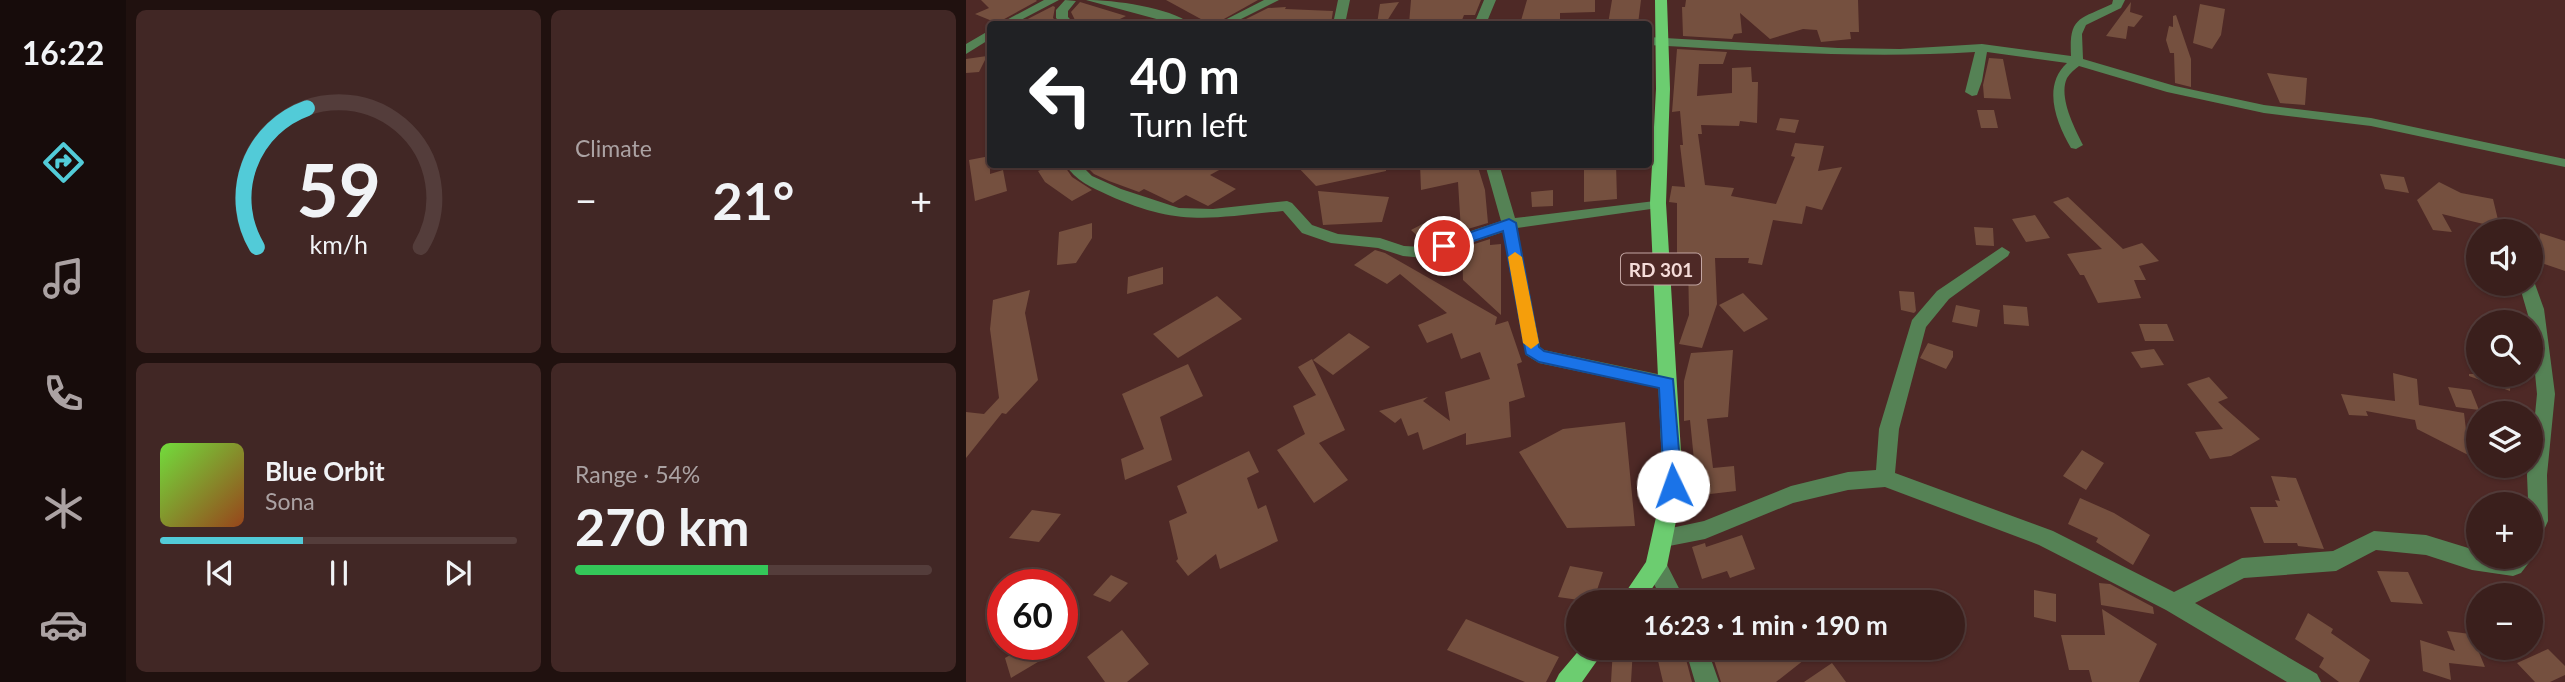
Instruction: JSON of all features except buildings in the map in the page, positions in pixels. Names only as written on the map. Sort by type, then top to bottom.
[{"type":"main road","name":"RD 301","points":[[1639,590],[1656,566],[1673,486],[1658,204],[1663,89],[1655,41],[1661,0]]},
{"type":"main road","points":[[1567,682],[1585,660]]},
{"type":"street","points":[[1010,21],[1053,0]]},
{"type":"street","points":[[1066,21],[1062,18],[1062,10],[1069,0],[1080,0]]},
{"type":"street","points":[[1092,0],[1140,9],[1176,21]]},
{"type":"street","points":[[1229,21],[1273,0]]},
{"type":"street","points":[[1340,21],[1344,0]]},
{"type":"street","points":[[1481,21],[1490,0]]},
{"type":"street","points":[[2076,145],[2065,119],[2058,90],[2059,79],[2077,61],[2076,34],[2081,23],[2117,6],[2119,0]]},
{"type":"street","points":[[966,50],[979,38]]},
{"type":"street","points":[[1655,41],[1839,52],[1900,53],[1982,48],[2077,61],[2172,89],[2264,109],[2371,122],[2565,163]]},
{"type":"street","points":[[1972,92],[1978,80],[1977,65],[1982,48]]},
{"type":"street","points":[[1074,168],[1078,175],[1122,196],[1161,208],[1188,214],[1208,214],[1287,206],[1307,229],[1337,239],[1380,243],[1403,251],[1424,253],[1509,223],[1658,204]]},
{"type":"street","points":[[1493,168],[1509,223],[1532,350],[1539,356],[1667,383]]},
{"type":"street","points":[[1885,478],[1889,429],[1918,325],[1943,295],[2002,252]]},
{"type":"street","points":[[2531,296],[2536,309],[2546,394],[2537,492]]},
{"type":"street","points":[[1664,538],[1705,530],[1791,495],[1848,481],[1885,478],[2046,538],[2174,603],[2309,682]]},
{"type":"street","points":[[2174,603],[2242,568],[2336,561],[2374,540],[2426,545],[2466,558]]},
{"type":"street","points":[[1656,566],[1669,590]]},
{"type":"street","points":[[1700,660],[1707,682]]},
{"type":"slow traffic","points":[[1515,257],[1531,343]]},
{"type":"route","points":[[1444,246],[1509,223],[1532,350],[1539,356],[1667,383],[1673,486]]}]
